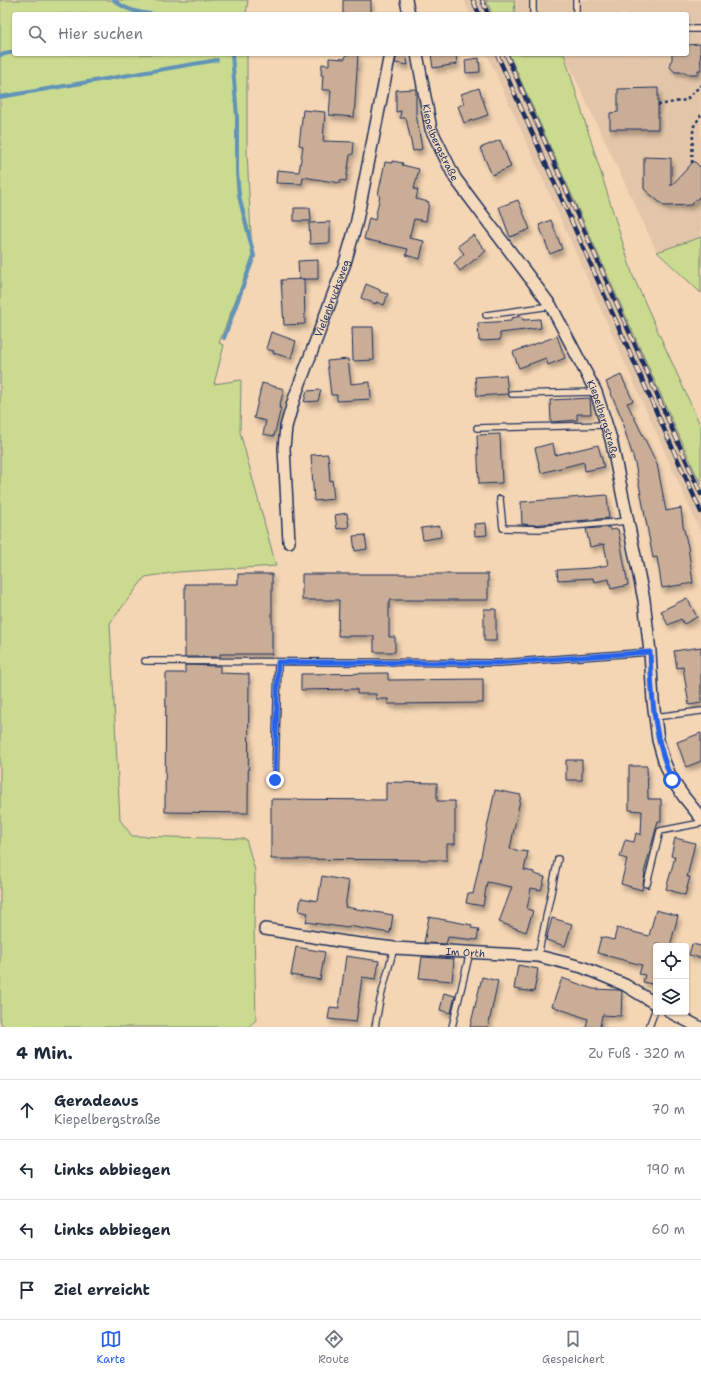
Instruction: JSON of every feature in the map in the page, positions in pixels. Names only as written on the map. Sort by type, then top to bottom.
[{"type":"street","name":"Vielenbruchsweg","points":[[289,542],[284,448],[286,428],[294,399],[345,263],[356,225],[390,56]]},
{"type":"street","name":"Kiepelbergstraße","points":[[417,56],[431,129],[455,178],[551,306],[596,392],[611,439],[644,600],[650,652],[652,702],[658,740],[664,761],[672,780],[701,818]]},
{"type":"street","name":"Im Orth","points":[[265,929],[345,942],[394,948],[538,956],[582,967],[625,985],[653,1002]]},
{"type":"street","points":[[676,1015],[698,1027]]},
{"type":"lane","points":[[533,0],[533,12]]},
{"type":"lane","points":[[576,0],[576,12]]},
{"type":"lane","points":[[689,29],[701,29]]},
{"type":"lane","points":[[486,315],[551,306]]},
{"type":"lane","points":[[512,394],[596,392]]},
{"type":"lane","points":[[477,428],[607,425]]},
{"type":"lane","points":[[500,499],[503,528],[540,529],[628,521]]},
{"type":"lane","points":[[145,661],[499,663],[650,652]]},
{"type":"lane","points":[[275,780],[278,662]]},
{"type":"lane","points":[[655,717],[701,710]]},
{"type":"lane","points":[[647,884],[660,831],[701,823]]},
{"type":"lane","points":[[538,956],[558,859]]},
{"type":"lane","points":[[375,1027],[380,1000],[394,948]]},
{"type":"lane","points":[[452,1027],[470,952]]},
{"type":"lane","points":[[649,1027],[653,1015]]},
{"type":"path","points":[[658,105],[686,100],[701,85]]},
{"type":"path","points":[[692,163],[694,126],[701,115]]},
{"type":"shaded area","points":[[464,0],[492,0],[497,12],[469,12]]},
{"type":"shaded area","points":[[514,0],[701,0],[701,237],[657,252],[565,56],[689,56],[689,12],[515,12]]},
{"type":"shaded area","points":[[488,56],[516,56],[701,471],[701,533]]},
{"type":"green space","points":[[0,0],[248,0],[246,12],[12,12],[12,56],[247,56],[247,151],[252,258],[219,343],[224,345],[214,384],[241,380],[240,432],[276,566],[178,572],[145,577],[110,623],[120,820],[132,836],[246,839],[255,871],[254,929],[256,1020],[248,1027],[3,1027],[0,1020]]},
{"type":"green space","points":[[486,0],[514,0],[515,12],[491,12]]},
{"type":"green space","points":[[510,56],[565,56],[633,276],[701,427],[701,485]]},
{"type":"green space","points":[[701,237],[701,293],[657,252]]},
{"type":"building","points":[[343,0],[371,0],[371,12],[343,12]]},
{"type":"building","points":[[700,44],[701,70],[698,70],[698,74],[675,72],[670,67],[672,56],[689,56],[689,45]]},
{"type":"building","points":[[346,56],[358,56],[354,117],[329,115],[331,90],[322,90],[322,64],[329,65],[329,58],[345,59]]},
{"type":"building","points":[[397,56],[406,56],[408,65],[395,63]]},
{"type":"building","points":[[431,56],[456,56],[457,64],[433,68]]},
{"type":"building","points":[[479,58],[480,72],[466,73],[465,60]]},
{"type":"building","points":[[479,88],[488,115],[464,123],[458,106],[464,104],[461,94]]},
{"type":"building","points":[[658,88],[658,129],[610,129],[610,113],[618,112],[618,89]]},
{"type":"building","points":[[416,89],[416,114],[422,149],[413,151],[406,118],[400,118],[401,111],[396,112],[396,90]]},
{"type":"building","points":[[303,110],[325,112],[323,141],[354,142],[353,154],[350,155],[346,181],[340,180],[340,183],[303,177],[302,184],[276,183],[277,170],[299,172],[303,146],[299,145]]},
{"type":"building","points":[[500,140],[511,167],[492,175],[480,148]]},
{"type":"building","points":[[644,157],[671,158],[671,186],[694,161],[701,168],[701,195],[691,205],[664,206],[644,189]]},
{"type":"building","points":[[392,161],[403,163],[402,165],[419,169],[414,189],[418,190],[416,199],[429,202],[426,221],[414,219],[409,238],[424,241],[420,259],[406,255],[408,249],[364,239],[369,218],[375,220],[380,195],[378,195],[385,162],[392,163]]},
{"type":"building","points":[[518,200],[530,229],[510,237],[499,207]]},
{"type":"building","points":[[294,208],[310,208],[311,221],[294,221]]},
{"type":"building","points":[[551,220],[562,249],[550,254],[539,225]]},
{"type":"building","points":[[330,222],[330,243],[310,244],[309,223]]},
{"type":"building","points":[[473,235],[486,251],[460,271],[454,263],[464,254],[458,246]]},
{"type":"building","points":[[318,260],[318,279],[299,279],[298,261]]},
{"type":"building","points":[[304,279],[305,324],[284,325],[281,280]]},
{"type":"building","points":[[366,284],[380,290],[380,292],[388,294],[384,305],[376,302],[376,304],[361,298]]},
{"type":"building","points":[[522,316],[523,320],[540,319],[541,328],[500,333],[500,340],[479,341],[478,323],[511,321],[511,318]]},
{"type":"building","points":[[352,327],[373,327],[374,360],[353,361]]},
{"type":"building","points":[[271,332],[296,341],[291,358],[273,353],[274,351],[266,349]]},
{"type":"building","points":[[557,336],[565,358],[548,365],[546,358],[519,368],[513,352]]},
{"type":"building","points":[[348,359],[351,384],[370,382],[371,399],[337,401],[337,395],[331,395],[327,361]]},
{"type":"building","points":[[506,375],[508,394],[477,396],[475,377]]},
{"type":"building","points":[[621,375],[633,401],[627,403],[657,464],[666,511],[681,508],[693,583],[662,588],[657,557],[653,558],[635,463],[622,422],[623,421],[606,382]]},
{"type":"building","points":[[262,383],[284,389],[274,436],[263,434],[266,421],[254,418]]},
{"type":"building","points":[[321,390],[318,401],[304,402],[307,391]]},
{"type":"building","points":[[590,398],[591,414],[577,414],[577,420],[551,422],[550,400]]},
{"type":"building","points":[[500,434],[502,483],[479,484],[477,435]]},
{"type":"building","points":[[553,443],[555,455],[598,445],[604,467],[585,471],[584,462],[541,473],[535,448]]},
{"type":"building","points":[[328,454],[330,481],[332,480],[334,499],[314,501],[311,455]]},
{"type":"building","points":[[607,495],[609,518],[532,525],[522,524],[521,502]]},
{"type":"building","points":[[347,513],[349,527],[337,529],[335,515]]},
{"type":"building","points":[[486,523],[487,535],[475,536],[474,524]]},
{"type":"building","points":[[440,526],[441,537],[423,540],[421,528]]},
{"type":"building","points":[[609,527],[610,530],[618,529],[628,585],[611,589],[609,579],[594,582],[593,578],[558,580],[557,570],[591,568],[608,565],[604,544],[590,547],[586,529]]},
{"type":"building","points":[[365,535],[367,549],[355,551],[353,536]]},
{"type":"building","points":[[238,574],[272,574],[272,654],[220,654],[220,657],[185,657],[185,584],[238,584]]},
{"type":"building","points":[[302,574],[488,574],[488,600],[389,600],[389,637],[395,637],[395,652],[374,652],[374,636],[338,636],[339,600],[302,600]]},
{"type":"building","points":[[687,598],[697,617],[684,624],[681,619],[668,625],[661,611]]},
{"type":"building","points":[[484,609],[496,609],[496,641],[484,641]]},
{"type":"building","points":[[701,647],[701,703],[689,705],[683,667],[677,668],[674,651]]},
{"type":"building","points":[[185,665],[220,666],[220,673],[249,674],[248,813],[165,812],[166,673],[185,673]]},
{"type":"building","points":[[388,673],[388,680],[483,679],[483,703],[388,704],[388,699],[376,699],[376,694],[357,694],[357,689],[301,690],[301,674]]},
{"type":"building","points":[[701,733],[701,761],[686,767],[677,742]]},
{"type":"building","points":[[566,760],[582,760],[582,780],[566,780]]},
{"type":"building","points":[[629,766],[647,766],[648,799],[661,799],[661,821],[658,821],[644,873],[642,890],[621,884],[627,859],[620,857],[625,840],[634,842],[636,833],[641,835],[642,811],[629,810]]},
{"type":"building","points":[[386,782],[437,783],[437,801],[455,801],[455,844],[447,844],[447,860],[271,859],[271,799],[386,800]]},
{"type":"building","points":[[495,790],[521,795],[510,849],[528,852],[524,870],[534,872],[534,874],[545,877],[541,890],[531,888],[527,909],[533,911],[526,932],[499,922],[512,887],[487,882],[483,906],[466,903],[468,893],[473,894]]},
{"type":"building","points":[[675,838],[695,843],[687,877],[690,877],[685,895],[666,889],[675,857],[671,856]]},
{"type":"building","points":[[322,876],[349,881],[345,907],[393,915],[390,933],[348,926],[348,928],[306,922],[308,913],[299,911],[301,898],[318,901]]},
{"type":"building","points":[[656,910],[678,916],[671,943],[653,943],[653,984],[643,982],[645,975],[639,974],[642,965],[597,953],[601,937],[614,940],[617,928],[649,936]]},
{"type":"building","points":[[429,917],[472,925],[471,928],[479,929],[477,940],[448,937],[446,944],[424,943]]},
{"type":"building","points":[[552,918],[572,924],[565,946],[546,940]]},
{"type":"building","points":[[692,944],[701,946],[701,958],[689,955]]},
{"type":"building","points":[[296,947],[325,952],[320,980],[291,975]]},
{"type":"building","points":[[346,956],[379,961],[376,979],[362,977],[356,1022],[328,1019],[330,1007],[339,1008]]},
{"type":"building","points":[[422,957],[454,959],[452,981],[419,978]]},
{"type":"building","points":[[518,965],[538,969],[534,992],[514,989]]},
{"type":"building","points":[[482,977],[498,981],[488,1027],[470,1027]]},
{"type":"building","points":[[562,978],[593,989],[622,991],[621,1016],[602,1015],[600,1027],[586,1027],[588,1019],[552,1006]]},
{"type":"building","points":[[444,993],[455,996],[451,1013],[440,1010]]},
{"type":"waterway","points":[[114,0],[123,6],[139,12]]},
{"type":"waterway","points":[[0,55],[12,52]]},
{"type":"waterway","points":[[224,338],[254,256],[239,196],[237,172],[237,117],[232,56]]},
{"type":"waterway","points":[[0,97],[217,60]]},
{"type":"railway","points":[[473,0],[478,12]]},
{"type":"railway","points":[[482,0],[487,12]]},
{"type":"railway","points":[[498,56],[701,512]]},
{"type":"railway","points":[[507,56],[701,494]]},
{"type":"route","points":[[275,780],[278,662],[499,663],[650,652],[652,702],[658,740],[664,761],[672,780]]}]
